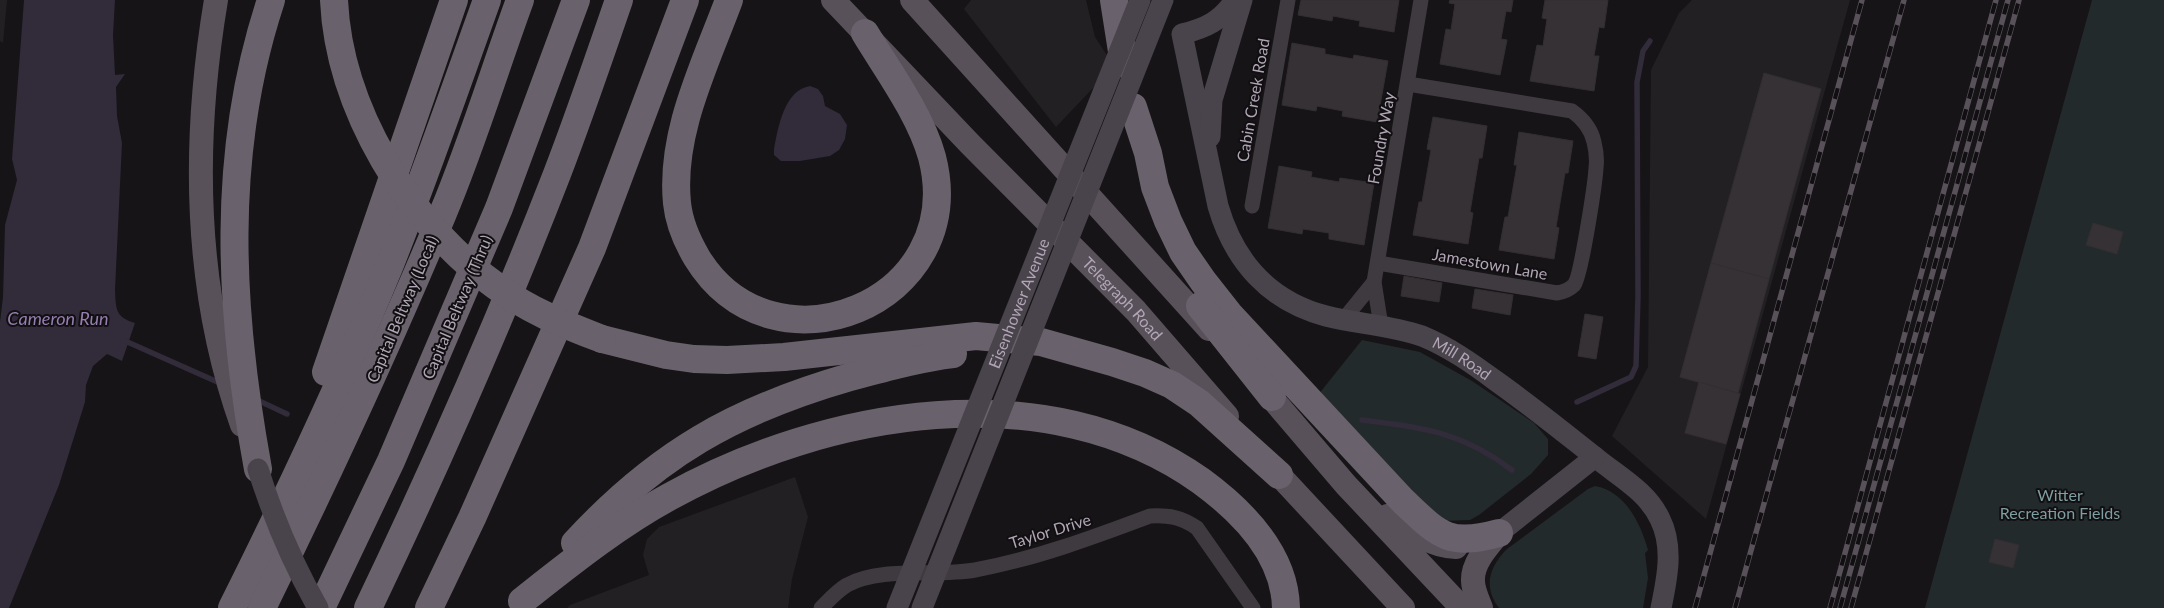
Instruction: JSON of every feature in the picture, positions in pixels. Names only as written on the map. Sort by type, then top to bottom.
[{"type":"highway","points":[[258,469],[240,351],[233,238],[242,124],[260,37],[271,0]]},
{"type":"highway","points":[[334,0],[342,54],[362,117],[394,176],[418,210],[446,241],[495,286],[532,309],[602,339],[666,355],[694,359],[728,360],[784,357],[976,336],[1041,342],[1145,373],[1172,385],[1199,403],[1279,475]]},
{"type":"highway","points":[[249,574],[324,376],[454,0]]},
{"type":"highway","points":[[232,608],[344,370],[389,266],[446,116],[487,0]]},
{"type":"highway","name":"Capital Beltway (Local)","points":[[262,608],[344,440],[444,211],[520,0]]},
{"type":"highway","name":"Capital Beltway (Thru)","points":[[320,608],[391,461],[499,208],[576,0]]},
{"type":"highway","points":[[368,608],[428,481],[520,266],[558,172],[620,0]]},
{"type":"highway","points":[[429,608],[472,518],[592,248],[685,0]]},
{"type":"highway","points":[[729,0],[682,132],[677,168],[677,204],[686,240],[716,283],[736,299],[757,310],[776,316],[824,318],[843,315],[862,308],[883,296],[902,279],[918,260],[930,235],[936,210],[936,183],[926,137],[894,80],[864,34]]},
{"type":"highway","points":[[1114,0],[1120,44],[1133,108],[1142,185],[1150,217],[1163,248],[1181,280],[1206,315],[1272,397]]},
{"type":"highway","points":[[1133,108],[1148,152],[1155,187],[1168,221],[1184,252],[1229,314],[1403,501],[1426,522],[1439,532],[1464,540],[1499,533]]},
{"type":"highway","points":[[519,605],[585,533],[641,478],[727,423],[762,407],[808,390],[884,368],[948,354],[1011,349],[1077,353]]},
{"type":"highway","points":[[519,605],[585,551],[626,522],[711,475],[754,457],[804,440],[899,419],[980,414],[1042,418],[1078,425],[1133,443],[1185,470],[1214,490],[1254,530],[1277,566],[1286,608]]},
{"type":"main road","points":[[216,0],[208,46],[202,108],[201,223],[206,277],[217,342],[237,409],[286,543],[320,608]]},
{"type":"main road","name":"Telegraph Road","points":[[832,0],[970,144],[1136,312],[1279,475],[1403,608]]},
{"type":"main road","points":[[912,0],[1011,112],[1272,397],[1346,484],[1462,608]]},
{"type":"main road","name":"Eisenhower Avenue","points":[[897,608],[1140,0]]},
{"type":"main road","name":"Eisenhower Avenue","points":[[922,608],[1163,0]]},
{"type":"main road","name":"Mill Road","points":[[1235,0],[1226,14],[1213,23],[1182,34],[1224,230],[1248,268],[1278,296],[1302,308],[1422,336],[1462,357],[1549,419],[1638,490],[1653,505],[1661,521],[1666,539],[1669,566],[1662,608]]},
{"type":"main road","name":"Mill Road","points":[[1209,165],[1212,100],[1242,0]]},
{"type":"main road","points":[[1481,608],[1472,583],[1473,572],[1479,559],[1499,533],[1595,457]]},
{"type":"main road","points":[[1346,484],[1413,533],[1437,544],[1449,547],[1470,546],[1499,533]]},
{"type":"street","name":"Cabin Creek Road","points":[[1252,206],[1288,0]]},
{"type":"street","name":"Foundry Way","points":[[1381,326],[1374,282],[1422,0]]},
{"type":"street","name":"Jamestown Lane","points":[[1378,263],[1557,293],[1566,291],[1574,284],[1585,239],[1596,158],[1593,139],[1588,126],[1579,116],[1572,111],[1408,84]]},
{"type":"street","name":"Foundry Way","points":[[1344,319],[1374,282]]},
{"type":"street","name":"Taylor Drive","points":[[821,608],[836,593],[857,580],[878,576],[974,570],[1038,554],[1150,516],[1168,515],[1184,519],[1198,528],[1253,608]]},
{"type":"shaded area","points":[[0,0],[7,0],[3,43],[0,41]]},
{"type":"shaded area","points":[[971,0],[1086,0],[1095,37],[1114,66],[1056,127],[964,9]]},
{"type":"shaded area","points":[[1692,0],[1850,0],[1706,519],[1612,436],[1648,367],[1651,70],[1679,13]]},
{"type":"shaded area","points":[[795,477],[808,517],[792,579],[788,608],[567,608],[570,605],[649,575],[643,555],[647,539],[659,527]]},
{"type":"green space","name":"Witter Recreation Fields","points":[[2092,0],[2164,0],[2164,608],[1925,608]]},
{"type":"green space","points":[[1362,340],[1420,352],[1472,381],[1534,423],[1548,439],[1548,455],[1531,474],[1479,515],[1470,520],[1440,521],[1318,395]]},
{"type":"green space","points":[[1595,486],[1615,494],[1623,502],[1636,520],[1645,540],[1648,550],[1645,553],[1648,578],[1643,608],[1499,608],[1491,592],[1490,577],[1501,556],[1507,549],[1588,489]]},
{"type":"water","name":"Cameron Run","points":[[24,0],[115,0],[113,35],[115,75],[125,74],[116,87],[117,116],[122,143],[115,297],[116,307],[120,315],[128,321],[135,323],[122,361],[107,354],[93,366],[86,385],[85,402],[59,485],[9,608],[0,608],[0,322],[3,297],[5,225],[17,180],[12,159]]},
{"type":"water","points":[[810,86],[818,89],[823,96],[825,106],[840,114],[847,125],[845,139],[839,150],[830,156],[800,161],[781,161],[774,155],[780,121],[788,102],[794,95],[801,89]]},
{"type":"building","points":[[1301,0],[1399,0],[1394,32],[1359,26],[1360,21],[1333,16],[1332,21],[1298,15]]},
{"type":"building","points":[[1450,0],[1513,0],[1511,12],[1506,11],[1501,39],[1507,40],[1500,75],[1440,64],[1446,29],[1451,30],[1455,4],[1449,3]]},
{"type":"building","points":[[1545,0],[1608,0],[1604,28],[1599,27],[1594,56],[1599,56],[1594,91],[1530,81],[1537,45],[1543,46],[1547,19],[1542,18]]},
{"type":"building","points":[[1292,43],[1325,49],[1325,54],[1353,59],[1354,55],[1388,61],[1377,122],[1342,116],[1343,111],[1317,106],[1316,111],[1282,105]]},
{"type":"building","points":[[1764,73],[1821,89],[1769,279],[1711,263]]},
{"type":"building","points":[[1433,117],[1487,126],[1482,158],[1479,158],[1470,212],[1473,213],[1468,244],[1413,235],[1419,202],[1422,202],[1431,150],[1427,149]]},
{"type":"building","points":[[1519,132],[1573,141],[1568,173],[1565,173],[1556,227],[1559,228],[1554,259],[1499,250],[1505,217],[1508,217],[1517,165],[1514,165]]},
{"type":"building","points":[[1279,166],[1312,172],[1311,177],[1339,182],[1340,178],[1374,183],[1364,245],[1329,239],[1329,233],[1303,229],[1302,234],[1268,228]]},
{"type":"building","points":[[2093,223],[2123,232],[2117,254],[2086,245]]},
{"type":"building","points":[[1711,263],[1769,279],[1738,393],[1680,377]]},
{"type":"building","points":[[1404,276],[1442,283],[1439,302],[1401,296]]},
{"type":"building","points":[[1475,289],[1513,295],[1510,315],[1472,308]]},
{"type":"building","points":[[1585,314],[1603,317],[1596,359],[1578,356]]},
{"type":"building","points":[[1699,382],[1740,394],[1726,444],[1685,433]]},
{"type":"building","points":[[1995,539],[2019,545],[2013,568],[1989,562]]},
{"type":"waterway","points":[[1577,402],[1631,377],[1636,366],[1638,296],[1637,82],[1643,51],[1650,41]]},
{"type":"waterway","points":[[123,340],[222,384]]},
{"type":"waterway","points":[[255,399],[287,414]]},
{"type":"waterway","points":[[1362,420],[1441,433],[1476,447],[1512,470]]},
{"type":"railway","points":[[1695,608],[1862,0]]},
{"type":"railway","points":[[1735,608],[1904,0]]},
{"type":"railway","points":[[1830,608],[1996,0]]},
{"type":"railway","points":[[1840,608],[2008,0]]},
{"type":"railway","points":[[1851,608],[2019,0]]}]
